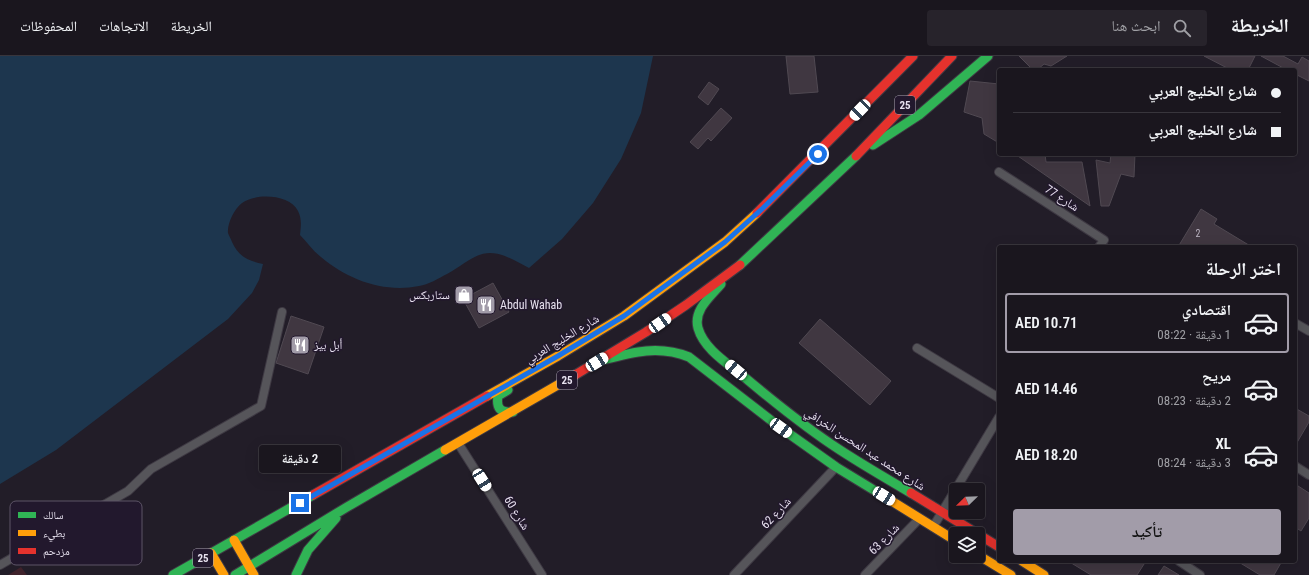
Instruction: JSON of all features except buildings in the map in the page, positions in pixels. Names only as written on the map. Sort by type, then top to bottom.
[{"type":"main road","name":"شارع الخليج العربي","points":[[173,575],[558,356],[624,316],[725,242],[763,208],[912,56]]},
{"type":"main road","name":"25","points":[[235,575],[347,507],[597,362],[660,323],[738,267],[857,155],[952,56]]},
{"type":"main road","points":[[857,155],[919,115],[988,56]]},
{"type":"main road","name":"شارع محمد عبد المحسن الخرافي","points":[[738,267],[712,294],[698,314],[698,324],[701,334],[709,346],[774,402],[840,450],[997,546]]},
{"type":"main road","points":[[597,362],[659,349],[674,350],[689,357],[781,428],[836,467],[949,537]]},
{"type":"main road","points":[[513,412],[506,413],[499,408],[496,402],[498,396],[550,366],[555,362],[558,356]]},
{"type":"main road","points":[[746,401],[746,393],[753,385]]},
{"type":"main road","points":[[296,575],[308,550],[347,507]]},
{"type":"main road","points":[[234,540],[254,575]]},
{"type":"main road","points":[[211,553],[224,575]]},
{"type":"main road","points":[[985,559],[1012,575]]},
{"type":"main road","points":[[1025,563],[1044,575]]},
{"type":"street","name":"شارع 77","points":[[999,172],[1104,240],[1101,245]]},
{"type":"street","points":[[111,501],[128,491],[151,469],[261,406],[282,312]]},
{"type":"street","points":[[1297,324],[1309,331]]},
{"type":"street","points":[[917,348],[997,397]]},
{"type":"street","points":[[933,527],[997,420]]},
{"type":"street","name":"شارع 60","points":[[458,443],[542,575]]},
{"type":"street","name":"شارع 62","points":[[734,575],[836,467]]},
{"type":"street","points":[[1297,467],[1309,475]]},
{"type":"street","name":"شارع 63","points":[[865,575],[919,519]]},
{"type":"street","points":[[0,565],[10,559]]},
{"type":"street","points":[[1182,563],[1200,575]]},
{"type":"shaded area","points":[[21,567],[27,575],[8,575]]},
{"type":"water","points":[[0,56],[653,56],[641,113],[621,159],[593,203],[562,239],[529,268],[500,254],[490,253],[478,255],[433,281],[419,286],[393,288],[367,283],[343,272],[318,255],[300,235],[300,217],[294,205],[280,198],[272,197],[248,200],[242,203],[234,213],[230,221],[228,233],[234,247],[240,254],[248,259],[263,264],[259,280],[252,293],[228,319],[56,450],[0,484]]},
{"type":"traffic: fast","points":[[873,145],[919,115],[988,56]]},
{"type":"traffic: fast","points":[[740,265],[856,156]]},
{"type":"traffic: fast","points":[[721,284],[708,298],[700,309],[698,315],[698,328],[705,343],[723,361],[815,433],[857,461],[911,493]]},
{"type":"traffic: fast","points":[[603,360],[625,354],[646,351],[667,351],[689,357],[781,428],[836,467],[882,495]]},
{"type":"traffic: fast","points":[[508,390],[498,396],[498,407],[502,411],[513,412]]},
{"type":"traffic: fast","points":[[235,575],[445,450]]},
{"type":"traffic: fast","points":[[173,575],[313,495]]},
{"type":"traffic: fast","points":[[296,575],[308,550],[336,518]]},
{"type":"traffic: slow","points":[[487,396],[558,356],[624,316],[725,242],[757,213]]},
{"type":"traffic: slow","points":[[445,450],[575,375]]},
{"type":"traffic: slow","points":[[882,495],[949,537]]},
{"type":"traffic: slow","points":[[234,540],[254,575]]},
{"type":"traffic: slow","points":[[211,553],[224,575]]},
{"type":"traffic: slow","points":[[985,559],[1011,575]]},
{"type":"traffic: slow","points":[[1025,563],[1044,575]]},
{"type":"traffic: jam","points":[[757,213],[913,56]]},
{"type":"traffic: jam","points":[[856,156],[952,56]]},
{"type":"traffic: jam","points":[[575,375],[646,332],[686,305],[740,265]]},
{"type":"traffic: jam","points":[[313,495],[487,396]]},
{"type":"traffic: jam","points":[[911,493],[997,546]]},
{"type":"place","name":"ستاربكس","points":[[464,295]]},
{"type":"place","name":"Abdul Wahab","points":[[486,305]]},
{"type":"place","name":"أبل بيز","points":[[300,345]]},
{"type":"route","points":[[300,503],[558,356],[624,316],[725,242],[763,208],[818,154]]}]
